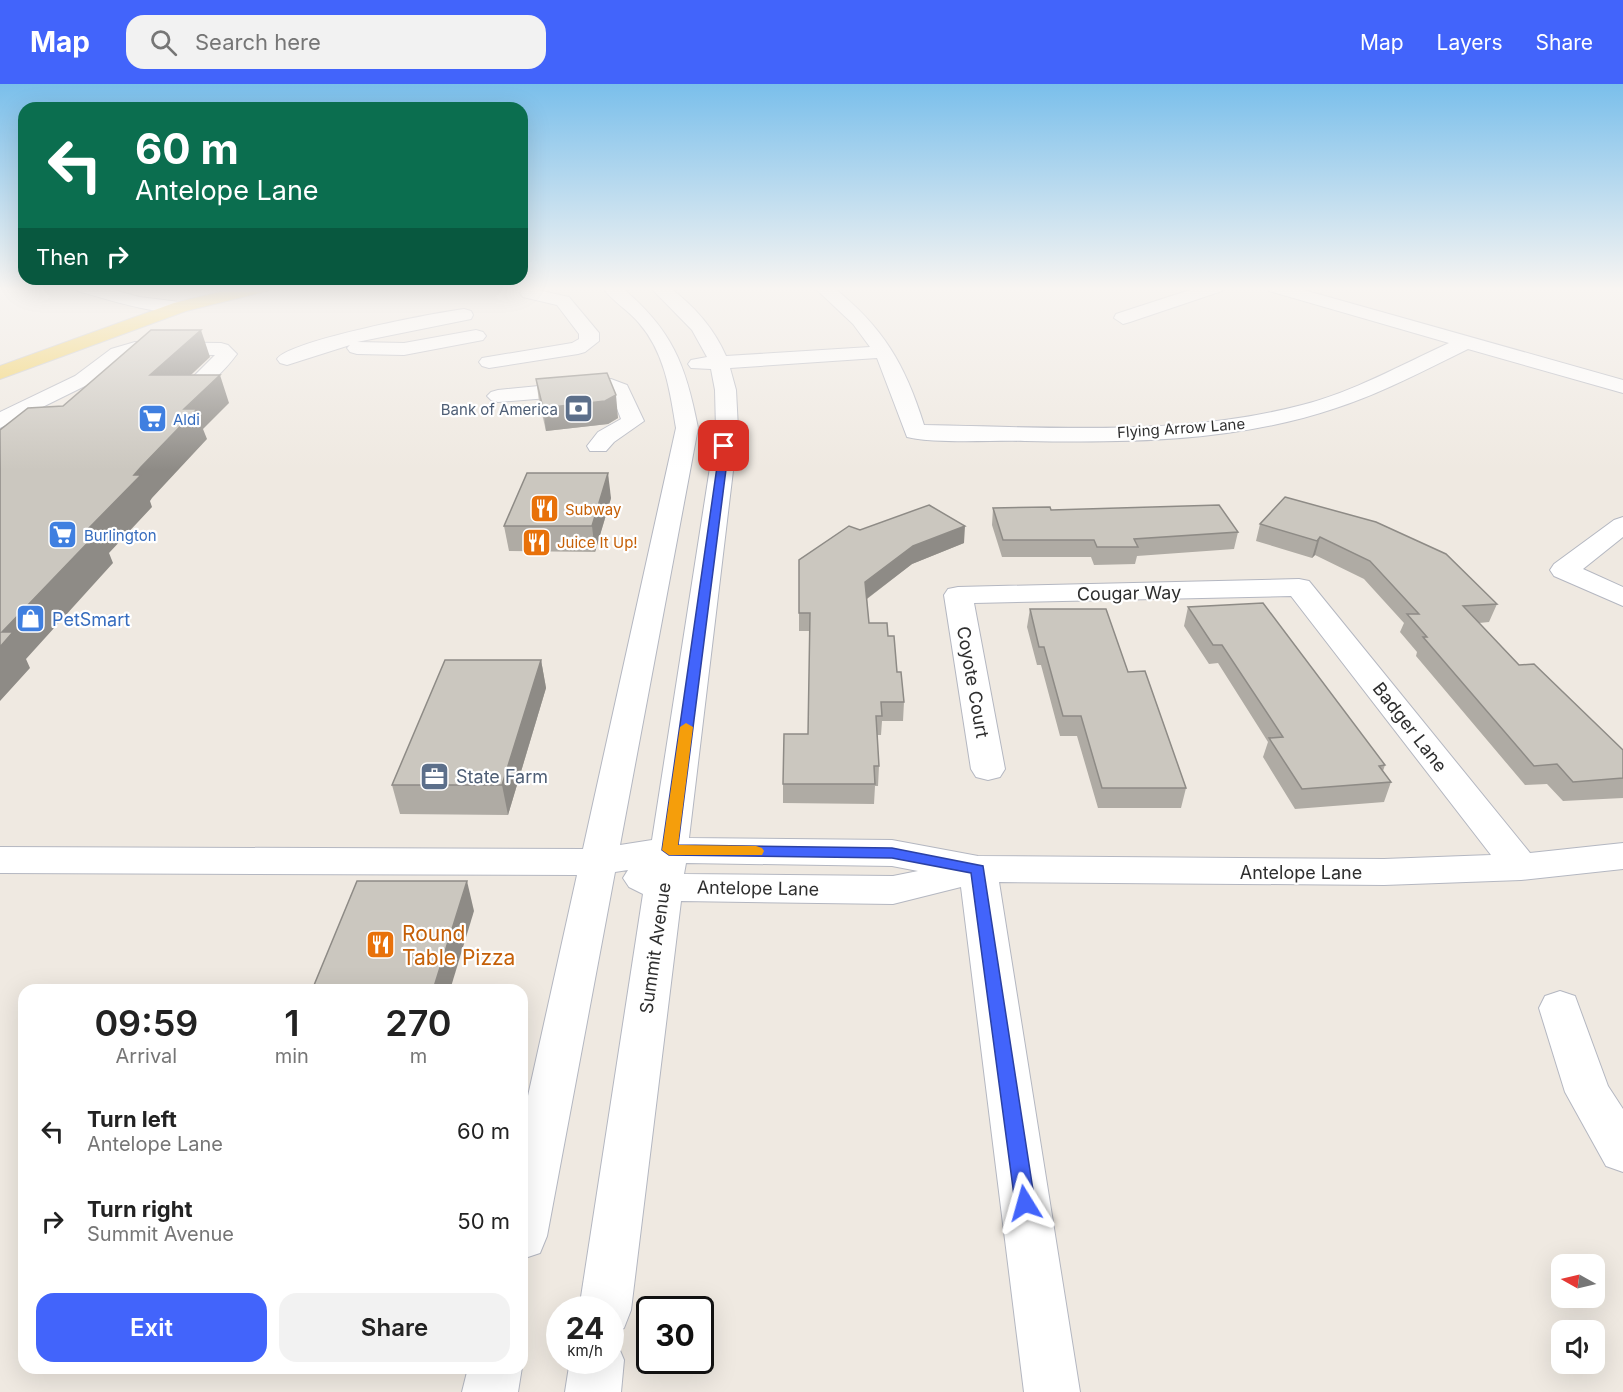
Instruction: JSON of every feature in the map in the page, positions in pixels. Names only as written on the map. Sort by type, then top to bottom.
[{"type":"main road","points":[[0,373],[68,348]]},
{"type":"street","points":[[0,422],[82,380],[118,353],[135,348]]},
{"type":"street","points":[[138,348],[221,349],[227,354],[200,380]]},
{"type":"street","points":[[286,360],[316,348]]},
{"type":"street","points":[[320,348],[409,348]]},
{"type":"street","points":[[489,363],[578,348]]},
{"type":"street","points":[[528,1206],[687,428],[680,379],[666,348]]},
{"type":"street","name":"Summit Avenue","points":[[607,1296],[727,429],[723,378],[711,348]]},
{"type":"street","points":[[882,348],[885,352]]},
{"type":"street","name":"Flying Arrow Lane","points":[[885,352],[903,388],[915,432],[1116,434],[1209,429],[1246,424],[1310,410],[1350,396],[1454,348]]},
{"type":"street","points":[[1488,348],[1623,387]]},
{"type":"street","points":[[675,366],[885,352]]},
{"type":"street","points":[[498,396],[611,385],[620,389],[633,421],[606,437],[598,446]]},
{"type":"street","points":[[1623,525],[1564,570],[1623,598]]},
{"type":"street","name":"Cougar Way","points":[[958,595],[1299,587]]},
{"type":"street","name":"Badger Lane","points":[[1299,587],[1521,867]]},
{"type":"street","name":"Coyote Court","points":[[958,595],[988,769]]},
{"type":"street","name":"Antelope Lane","points":[[598,862],[893,890],[978,869],[1384,872],[1521,867],[1623,856]]},
{"type":"street","points":[[0,860],[598,862]]},
{"type":"street","points":[[978,869],[1052,1392]]},
{"type":"street","points":[[1560,1008],[1588,1092],[1623,1151]]},
{"type":"street","points":[[490,1392],[494,1374]]},
{"type":"street","points":[[593,1392],[595,1374]]},
{"type":"building","points":[[130,348],[181,348],[150,375],[220,375],[184,409],[197,409],[134,475],[141,475],[87,530],[100,530],[2,632],[13,632],[0,647],[0,430],[28,408],[63,406]]},
{"type":"building","points":[[607,373],[616,395],[605,401],[543,408],[536,379]]},
{"type":"building","points":[[527,473],[608,473],[592,526],[504,526]]},
{"type":"building","points":[[1285,497],[1376,522],[1446,554],[1497,604],[1463,606],[1519,665],[1534,664],[1623,750],[1623,778],[1573,782],[1557,764],[1534,766],[1423,637],[1427,637],[1407,614],[1419,614],[1370,561],[1320,537],[1317,541],[1260,524]]},
{"type":"building","points":[[929,505],[965,526],[913,546],[865,582],[869,623],[887,623],[888,636],[894,636],[897,672],[901,672],[904,702],[881,702],[882,716],[876,716],[879,766],[874,766],[875,784],[783,784],[784,734],[808,734],[810,613],[799,613],[799,560],[849,526],[860,530]]},
{"type":"building","points":[[1219,505],[1238,532],[1134,539],[1138,547],[1097,547],[1094,540],[1003,540],[993,508],[1050,507],[1051,510]]},
{"type":"building","points":[[1263,603],[1385,765],[1379,766],[1391,782],[1302,789],[1269,738],[1283,737],[1222,645],[1213,645],[1188,607]]},
{"type":"building","points":[[1030,609],[1106,609],[1128,672],[1145,671],[1186,788],[1102,788],[1081,716],[1063,716],[1044,647],[1039,647]]},
{"type":"building","points":[[445,660],[541,660],[502,785],[392,785]]},
{"type":"building","points":[[357,881],[467,881],[435,984],[314,984]]},
{"type":"slow traffic","points":[[686,727],[669,850],[756,851]]},
{"type":"place","name":"Bank of America","points":[[579,409]]},
{"type":"place","name":"Aldi","points":[[152,419]]},
{"type":"place","name":"Subway","points":[[544,509]]},
{"type":"place","name":"Burlington","points":[[63,535]]},
{"type":"place","name":"Juice It Up!","points":[[536,542]]},
{"type":"place","name":"PetSmart","points":[[31,619]]},
{"type":"place","name":"State Farm","points":[[435,776]]},
{"type":"place","name":"Round Table Pizza","points":[[381,945]]},
{"type":"route","points":[[724,446],[669,850],[892,853],[978,869],[1025,1203]]}]
